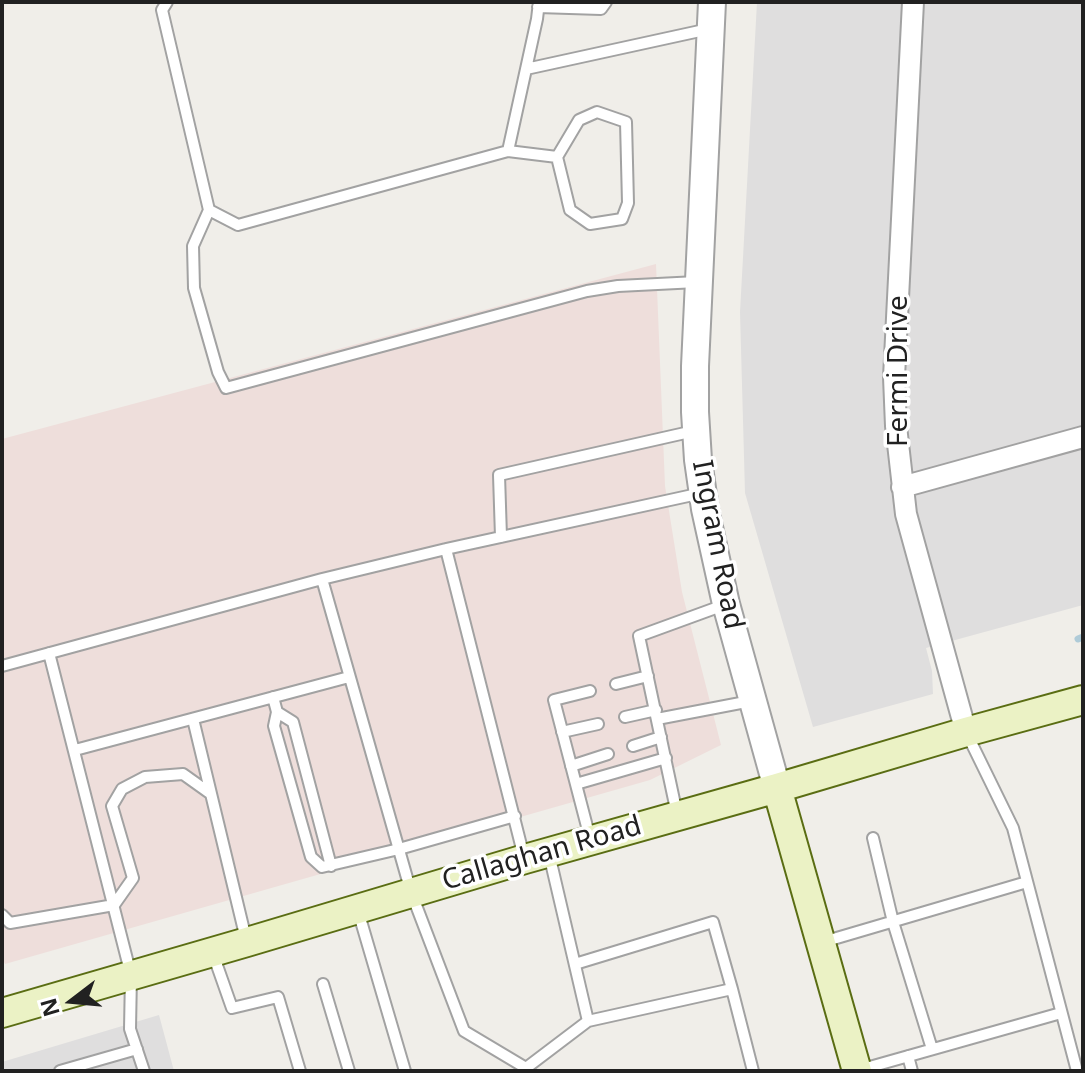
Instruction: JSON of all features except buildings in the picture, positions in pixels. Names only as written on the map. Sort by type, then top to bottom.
[{"type":"main road","name":"Callaghan Road","points":[[2,1013],[411,892],[1083,700]]},
{"type":"main road","name":"Ingram Road","points":[[777,788],[857,1071]]},
{"type":"street","name":"Ingram Road","points":[[712,2],[695,366],[696,431],[703,493],[726,604],[777,788]]},
{"type":"street","name":"Fermi Drive","points":[[913,2],[894,377],[906,514],[966,732]]},
{"type":"street","points":[[902,487],[1083,437]]},
{"type":"lane","points":[[167,2],[162,10],[209,210],[193,246],[194,288],[218,372],[226,388],[587,291],[699,281]]},
{"type":"lane","points":[[508,151],[538,4],[601,9],[606,2]]},
{"type":"lane","points":[[526,69],[711,29]]},
{"type":"lane","points":[[597,112],[626,122],[628,203],[622,219],[590,224],[570,210],[557,157],[579,120],[597,112]]},
{"type":"lane","points":[[209,210],[238,225],[508,151],[557,157]]},
{"type":"lane","points":[[501,537],[499,475],[696,431]]},
{"type":"lane","points":[[2,666],[322,579],[703,493]]},
{"type":"lane","points":[[446,549],[515,816],[537,856],[575,964],[588,1021]]},
{"type":"lane","points":[[322,579],[411,892],[464,1031],[526,1070],[588,1021],[732,989]]},
{"type":"lane","points":[[678,816],[639,636],[726,604]]},
{"type":"lane","points":[[49,653],[131,975],[130,1029],[144,1071]]},
{"type":"lane","points":[[616,684],[648,676]]},
{"type":"lane","points":[[75,750],[349,677]]},
{"type":"lane","points":[[590,691],[554,700],[591,840]]},
{"type":"lane","points":[[273,697],[277,712],[274,726],[311,857],[322,867],[515,816]]},
{"type":"lane","points":[[625,717],[753,701]]},
{"type":"lane","points":[[277,712],[293,722],[331,866]]},
{"type":"lane","points":[[193,719],[247,942]]},
{"type":"lane","points":[[562,732],[598,724]]},
{"type":"lane","points":[[966,732],[1013,828],[1077,1071]]},
{"type":"lane","points":[[633,746],[661,737]]},
{"type":"lane","points":[[571,766],[608,754]]},
{"type":"lane","points":[[576,784],[666,758]]},
{"type":"lane","points":[[2,915],[10,923],[114,905],[133,878],[112,806],[122,789],[145,777],[183,774],[211,794]]},
{"type":"lane","points":[[873,838],[893,922],[932,1049]]},
{"type":"lane","points":[[821,943],[1027,882]]},
{"type":"lane","points":[[357,909],[405,1071]]},
{"type":"lane","points":[[575,964],[713,922],[753,1071]]},
{"type":"lane","points":[[212,952],[232,1008],[278,997],[300,1071]]},
{"type":"lane","points":[[323,984],[349,1071]]},
{"type":"lane","points":[[857,1071],[1061,1013]]},
{"type":"lane","points":[[60,1071],[137,1049]]},
{"type":"lane","points":[[908,1056],[912,1071]]},
{"type":"shaded area","points":[[757,2],[1083,2],[1083,605],[926,648],[932,671],[933,694],[813,727],[745,493],[740,312]]},
{"type":"shaded area","points":[[656,264],[665,486],[682,592],[721,745],[650,780],[5,964],[2,958],[2,439]]},
{"type":"shaded area","points":[[159,1015],[174,1071],[2,1071],[2,1062]]},
{"type":"waterway","points":[[1078,639],[1083,637]]}]
